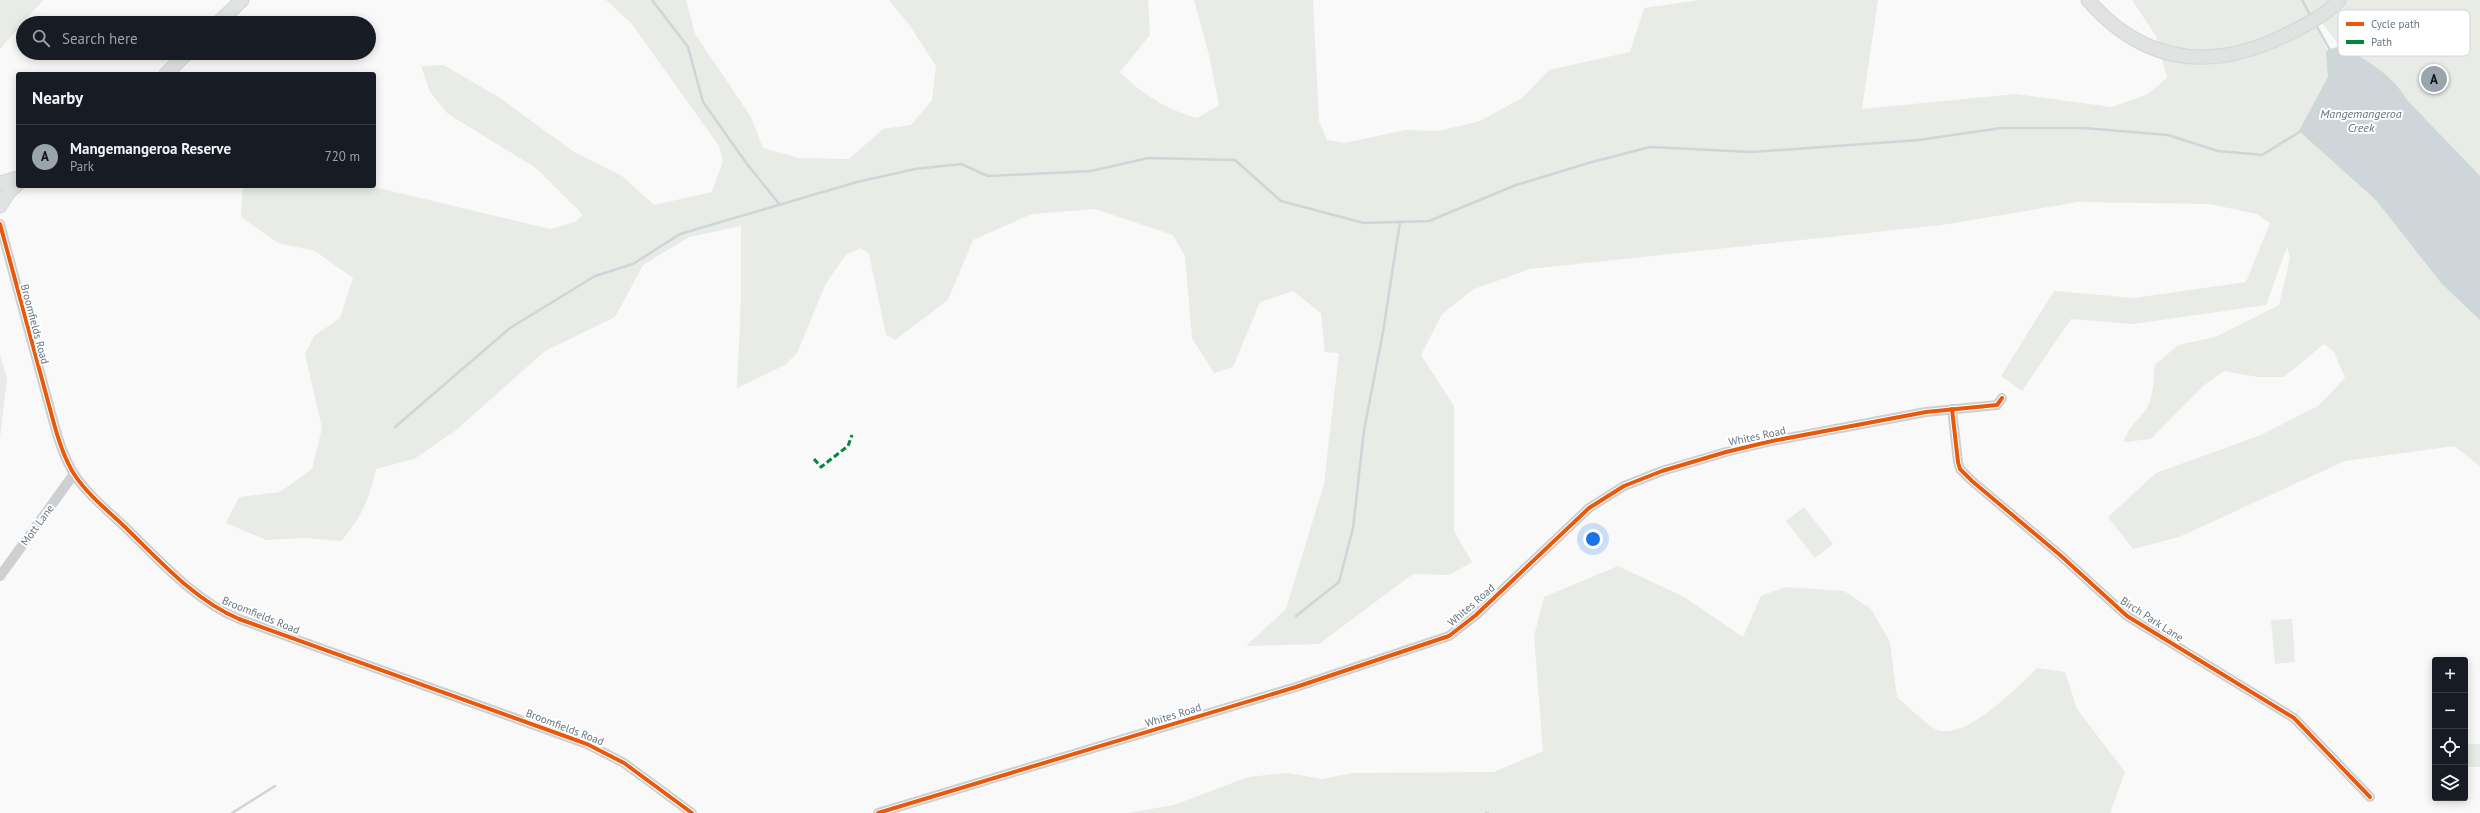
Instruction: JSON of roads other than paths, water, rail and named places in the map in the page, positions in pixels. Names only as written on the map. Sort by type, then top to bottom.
[{"type":"main road","points":[[225,16],[242,0]]},
{"type":"main road","points":[[2088,0],[2107,20],[2129,37],[2153,49],[2180,56],[2207,58],[2233,54],[2265,45],[2296,30],[2327,11],[2339,0]]},
{"type":"main road","points":[[168,72],[181,60]]},
{"type":"main road","points":[[0,183],[16,179]]},
{"type":"main road","points":[[0,206],[8,194],[16,186]]},
{"type":"street","name":"Broomfields Road","points":[[0,224],[53,420],[63,451],[74,474],[94,498],[174,574],[205,600],[227,614],[588,744],[624,763],[692,813]]},
{"type":"street","name":"Whites Road","points":[[878,813],[1296,688],[1449,636],[1471,620],[1589,508],[1624,486],[1662,471],[1726,452],[1772,441],[1926,412],[1997,405],[2002,398]]},
{"type":"street","name":"Birch Park Lane","points":[[1952,409],[1958,462],[1960,469],[1972,481],[2060,555],[2128,616],[2294,718],[2370,797]]},
{"type":"street","name":"Mott Lane","points":[[0,576],[74,474]]},
{"type":"water","name":"Mangemangeroa Creek","points":[[2338,47],[2338,56],[2359,56],[2378,68],[2394,83],[2407,100],[2480,176],[2480,320],[2442,284],[2376,200],[2299,131],[2328,77],[2327,50]]},
{"type":"waterway","points":[[652,0],[688,47],[703,102],[747,164],[780,205]]},
{"type":"waterway","name":"Mangemangeroa Creek","points":[[2302,0],[2311,17]]},
{"type":"waterway","name":"Mangemangeroa Creek","points":[[2315,23],[2331,52]]},
{"type":"waterway","points":[[395,427],[510,328],[595,276],[633,264],[680,234],[857,182],[915,169],[961,164],[988,176],[1091,171],[1148,158],[1235,160],[1281,201],[1364,223],[1429,221],[1516,185],[1592,162],[1650,147],[1752,152],[1919,140],[2001,128],[2083,128],[2168,135],[2218,151],[2262,155],[2301,131]]},
{"type":"waterway","points":[[1296,616],[1339,582],[1353,528],[1364,430],[1383,332],[1400,222]]},
{"type":"waterway","points":[[232,813],[275,786]]},
{"type":"place","name":"Mangemangeroa Reserve","points":[[2434,79]]}]
